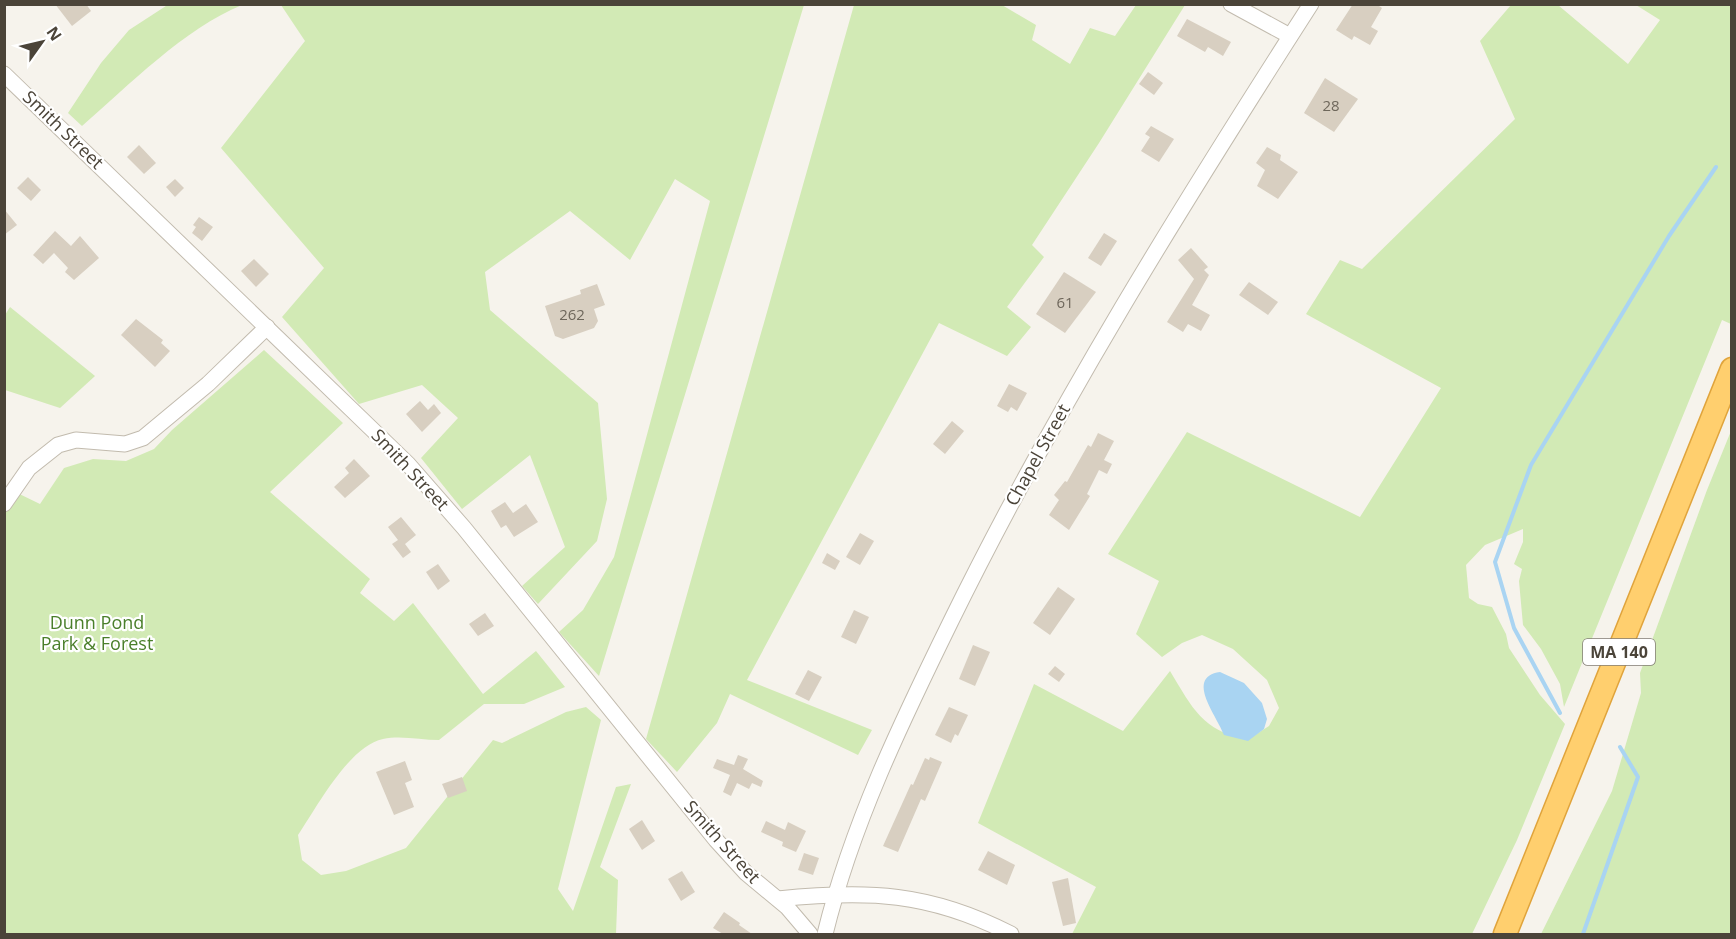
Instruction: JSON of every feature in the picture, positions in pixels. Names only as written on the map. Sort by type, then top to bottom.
[{"type":"highway","name":"MA 140","points":[[1505,934],[1731,369]]},
{"type":"street","points":[[1231,4],[1290,36]]},
{"type":"street","name":"Chapel Street","points":[[825,934],[835,893],[859,823],[884,762],[1012,502],[1109,330],[1311,4]]},
{"type":"street","name":"Smith Street","points":[[4,74],[408,464],[464,528],[716,840],[746,873],[778,899],[810,934]]},
{"type":"street","points":[[4,504],[29,468],[58,445],[76,440],[125,444],[143,438],[208,384],[267,327]]},
{"type":"street","points":[[778,899],[835,893],[898,895],[963,913],[1011,934]]},
{"type":"green space","points":[[169,4],[242,5],[199,28],[178,43],[82,126],[68,113],[101,63],[129,30]]},
{"type":"green space","points":[[281,5],[804,5],[599,676],[559,632],[583,610],[614,557],[710,201],[675,179],[630,260],[570,211],[485,272],[490,310],[598,403],[607,499],[597,541],[538,604],[522,586],[565,547],[530,455],[462,509],[421,458],[458,418],[422,385],[359,404],[282,317],[324,268],[221,148],[305,41]]},
{"type":"green space","points":[[854,5],[1002,5],[1036,25],[1032,40],[1070,64],[1090,28],[1115,36],[1136,5],[1185,5],[1032,245],[1044,257],[1007,307],[1031,327],[1007,356],[939,323],[747,680],[872,730],[858,755],[730,694],[717,723],[677,772],[646,739]]},
{"type":"green space","points":[[1511,5],[1558,5],[1628,64],[1660,20],[1636,5],[1731,5],[1731,324],[1722,320],[1564,707],[1560,684],[1541,649],[1523,625],[1519,581],[1522,569],[1514,564],[1523,542],[1523,529],[1485,545],[1466,565],[1469,598],[1478,604],[1492,607],[1506,634],[1509,648],[1540,695],[1565,724],[1517,840],[1472,934],[1072,934],[1096,887],[978,823],[1034,684],[1123,731],[1170,671],[1200,716],[1219,730],[1247,740],[1269,726],[1279,708],[1267,680],[1233,649],[1202,635],[1182,643],[1162,657],[1136,634],[1159,581],[1108,554],[1187,432],[1360,517],[1441,388],[1306,314],[1340,260],[1362,269],[1515,119],[1480,41]]},
{"type":"green space","points":[[10,307],[95,376],[60,408],[5,390],[5,315]]},
{"type":"green space","name":"Dunn Pond Park & Forest","points":[[264,350],[343,423],[270,492],[370,579],[360,593],[394,621],[413,603],[483,694],[536,651],[565,687],[524,704],[484,704],[439,740],[397,737],[370,744],[346,765],[298,835],[302,860],[321,875],[346,871],[406,848],[493,740],[502,743],[566,712],[586,707],[601,720],[558,889],[573,911],[616,787],[631,784],[600,867],[618,880],[616,934],[5,934],[5,487],[40,504],[64,468],[93,459],[126,461],[154,449],[172,430]]},
{"type":"green space","points":[[1731,431],[1731,934],[1541,934],[1612,791],[1641,693],[1640,673]]},
{"type":"water","points":[[1220,672],[1244,683],[1262,703],[1267,719],[1264,729],[1248,741],[1224,735],[1206,699],[1205,681],[1210,675]]},
{"type":"building","points":[[55,4],[86,4],[91,11],[72,26]]},
{"type":"building","points":[[1353,4],[1376,4],[1382,8],[1371,27],[1378,31],[1370,45],[1354,36],[1352,40],[1336,30]]},
{"type":"building","points":[[1187,19],[1231,42],[1223,56],[1208,47],[1205,52],[1177,36]]},
{"type":"building","points":[[1148,72],[1163,83],[1154,95],[1139,84]]},
{"type":"building","points":[[1325,78],[1358,99],[1334,132],[1304,113]]},
{"type":"building","points":[[1151,126],[1174,139],[1159,162],[1141,151],[1150,137],[1145,134]]},
{"type":"building","points":[[139,145],[156,163],[144,174],[127,157]]},
{"type":"building","points":[[1267,147],[1281,155],[1280,160],[1298,172],[1278,199],[1257,186],[1265,170],[1256,163]]},
{"type":"building","points":[[28,177],[41,190],[31,201],[17,188]]},
{"type":"building","points":[[175,179],[184,188],[175,197],[166,187]]},
{"type":"building","points":[[4,209],[17,225],[4,235]]},
{"type":"building","points":[[199,217],[213,227],[202,241],[192,233],[196,227],[193,225]]},
{"type":"building","points":[[55,231],[71,246],[80,236],[99,258],[74,280],[65,272],[68,268],[54,253],[43,264],[33,255]]},
{"type":"building","points":[[1104,233],[1117,241],[1101,266],[1088,258]]},
{"type":"building","points":[[1191,248],[1208,267],[1204,270],[1209,275],[1192,305],[1210,315],[1201,331],[1188,324],[1183,332],[1167,322],[1194,279],[1178,260]]},
{"type":"building","points":[[254,259],[269,274],[256,287],[241,271]]},
{"type":"building","points":[[1064,272],[1096,292],[1065,333],[1036,314]]},
{"type":"building","points":[[1249,282],[1278,302],[1268,315],[1239,295]]},
{"type":"building","points":[[597,284],[605,305],[594,309],[598,321],[594,328],[563,339],[555,336],[545,306],[581,294],[580,290]]},
{"type":"building","points":[[136,319],[163,340],[161,343],[170,351],[155,367],[121,335]]},
{"type":"building","points":[[1009,384],[1027,393],[1017,411],[1011,407],[1008,412],[997,406]]},
{"type":"building","points":[[420,401],[428,410],[434,404],[441,413],[422,432],[406,414]]},
{"type":"building","points":[[952,421],[964,431],[945,454],[933,444]]},
{"type":"building","points":[[1098,433],[1114,441],[1104,460],[1112,464],[1107,474],[1099,470],[1087,494],[1090,496],[1069,530],[1049,515],[1059,500],[1054,495],[1065,481],[1067,482],[1088,445],[1091,447]]},
{"type":"building","points":[[354,459],[370,476],[345,498],[334,487],[349,473],[345,468]]},
{"type":"building","points":[[505,502],[513,513],[526,504],[538,522],[514,537],[506,525],[501,528],[491,511]]},
{"type":"building","points":[[401,517],[416,535],[405,544],[411,552],[403,558],[392,544],[398,540],[388,527]]},
{"type":"building","points":[[860,533],[874,541],[860,565],[846,557]]},
{"type":"building","points":[[827,553],[840,561],[835,570],[822,563]]},
{"type":"building","points":[[438,564],[450,581],[438,590],[426,572]]},
{"type":"building","points":[[1058,587],[1075,599],[1050,635],[1033,623]]},
{"type":"building","points":[[854,610],[869,617],[856,644],[841,637]]},
{"type":"building","points":[[485,613],[494,626],[478,636],[469,624]]},
{"type":"building","points":[[973,645],[990,652],[975,686],[959,679]]},
{"type":"building","points":[[1055,666],[1065,674],[1059,682],[1048,674]]},
{"type":"building","points":[[808,670],[822,677],[809,701],[795,694]]},
{"type":"building","points":[[949,707],[968,715],[958,736],[955,734],[951,743],[935,735]]},
{"type":"building","points":[[738,755],[748,759],[743,769],[763,781],[761,787],[752,783],[749,789],[737,783],[731,796],[723,792],[730,775],[713,768],[717,759],[734,765]]},
{"type":"building","points":[[930,757],[942,762],[925,801],[921,799],[898,852],[883,846],[911,784],[913,785],[925,758],[929,760]]},
{"type":"building","points":[[405,761],[412,780],[405,783],[414,807],[394,815],[376,772]]},
{"type":"building","points":[[462,777],[467,791],[448,798],[442,784]]},
{"type":"building","points":[[642,820],[655,841],[642,850],[629,829]]},
{"type":"building","points":[[766,821],[785,830],[788,822],[806,831],[796,852],[782,846],[783,842],[761,832]]},
{"type":"building","points":[[988,851],[1015,865],[1007,885],[978,870]]},
{"type":"building","points":[[804,853],[819,858],[813,875],[798,870]]},
{"type":"building","points":[[682,871],[695,892],[681,901],[668,879]]},
{"type":"building","points":[[1068,878],[1076,923],[1063,926],[1052,882]]},
{"type":"building","points":[[724,912],[752,934],[723,934],[713,928]]},
{"type":"waterway","points":[[1560,713],[1514,628],[1495,562],[1531,465],[1669,236],[1716,167]]},
{"type":"waterway","points":[[1583,934],[1638,777],[1620,747]]}]
